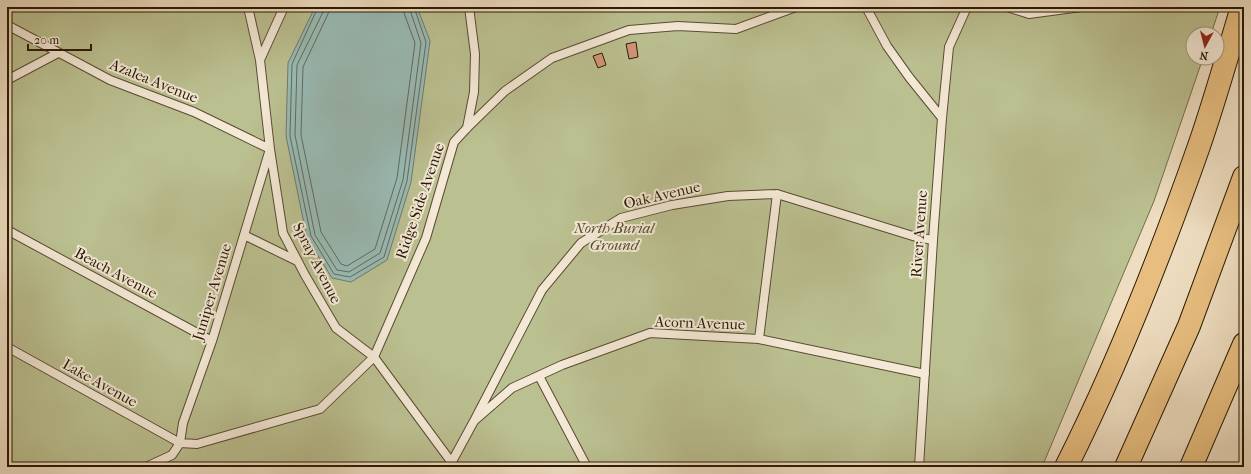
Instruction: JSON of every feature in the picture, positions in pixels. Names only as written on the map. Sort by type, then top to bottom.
[{"type":"highway","points":[[1066,467],[1081,438],[1152,272],[1200,144],[1242,7]]},
{"type":"highway","points":[[1126,467],[1189,326],[1244,177]]},
{"type":"highway","points":[[1191,467],[1244,344]]},
{"type":"lane","name":"Spray Avenue","points":[[248,7],[260,60],[270,149],[283,234],[297,262],[336,328],[374,357],[452,465]]},
{"type":"lane","points":[[260,60],[284,7]]},
{"type":"lane","points":[[468,128],[474,92],[475,54],[469,7]]},
{"type":"lane","name":"Ridge Side Avenue","points":[[180,443],[197,444],[320,409],[374,357],[426,238],[454,142],[505,91],[552,58],[629,30],[678,26],[736,29],[796,7]]},
{"type":"lane","points":[[866,7],[887,46],[942,118]]},
{"type":"lane","name":"River Avenue","points":[[919,467],[933,240],[949,47],[967,7]]},
{"type":"lane","points":[[1007,7],[1029,14],[1081,7]]},
{"type":"lane","name":"Azalea Avenue","points":[[7,24],[110,80],[194,112],[270,149]]},
{"type":"lane","points":[[7,80],[58,53]]},
{"type":"lane","name":"Juniper Avenue","points":[[180,443],[183,423],[212,341],[270,149]]},
{"type":"lane","points":[[760,339],[777,194]]},
{"type":"lane","name":"Oak Avenue","points":[[474,421],[542,290],[581,244],[622,218],[672,205],[728,196],[777,194],[916,237],[933,240]]},
{"type":"lane","name":"Beach Avenue","points":[[9,234],[212,341]]},
{"type":"lane","points":[[244,235],[297,262]]},
{"type":"lane","name":"Acorn Avenue","points":[[452,465],[474,421],[512,388],[562,365],[650,334],[760,339],[925,374]]},
{"type":"lane","name":"Lake Avenue","points":[[7,347],[180,443]]},
{"type":"lane","points":[[539,376],[587,467]]},
{"type":"lane","points":[[146,467],[172,455],[180,443]]},
{"type":"green space","name":"North Burial Ground","points":[[7,7],[1220,7],[1214,26],[1185,26],[1185,66],[1200,66],[1154,201],[1042,467],[7,467]]},
{"type":"water","points":[[317,7],[417,7],[430,41],[411,182],[387,260],[351,282],[332,278],[307,238],[286,136],[288,63],[314,9]]},
{"type":"building","points":[[636,42],[638,57],[629,59],[626,44]]},
{"type":"building","points":[[602,53],[606,65],[598,68],[593,56]]}]
